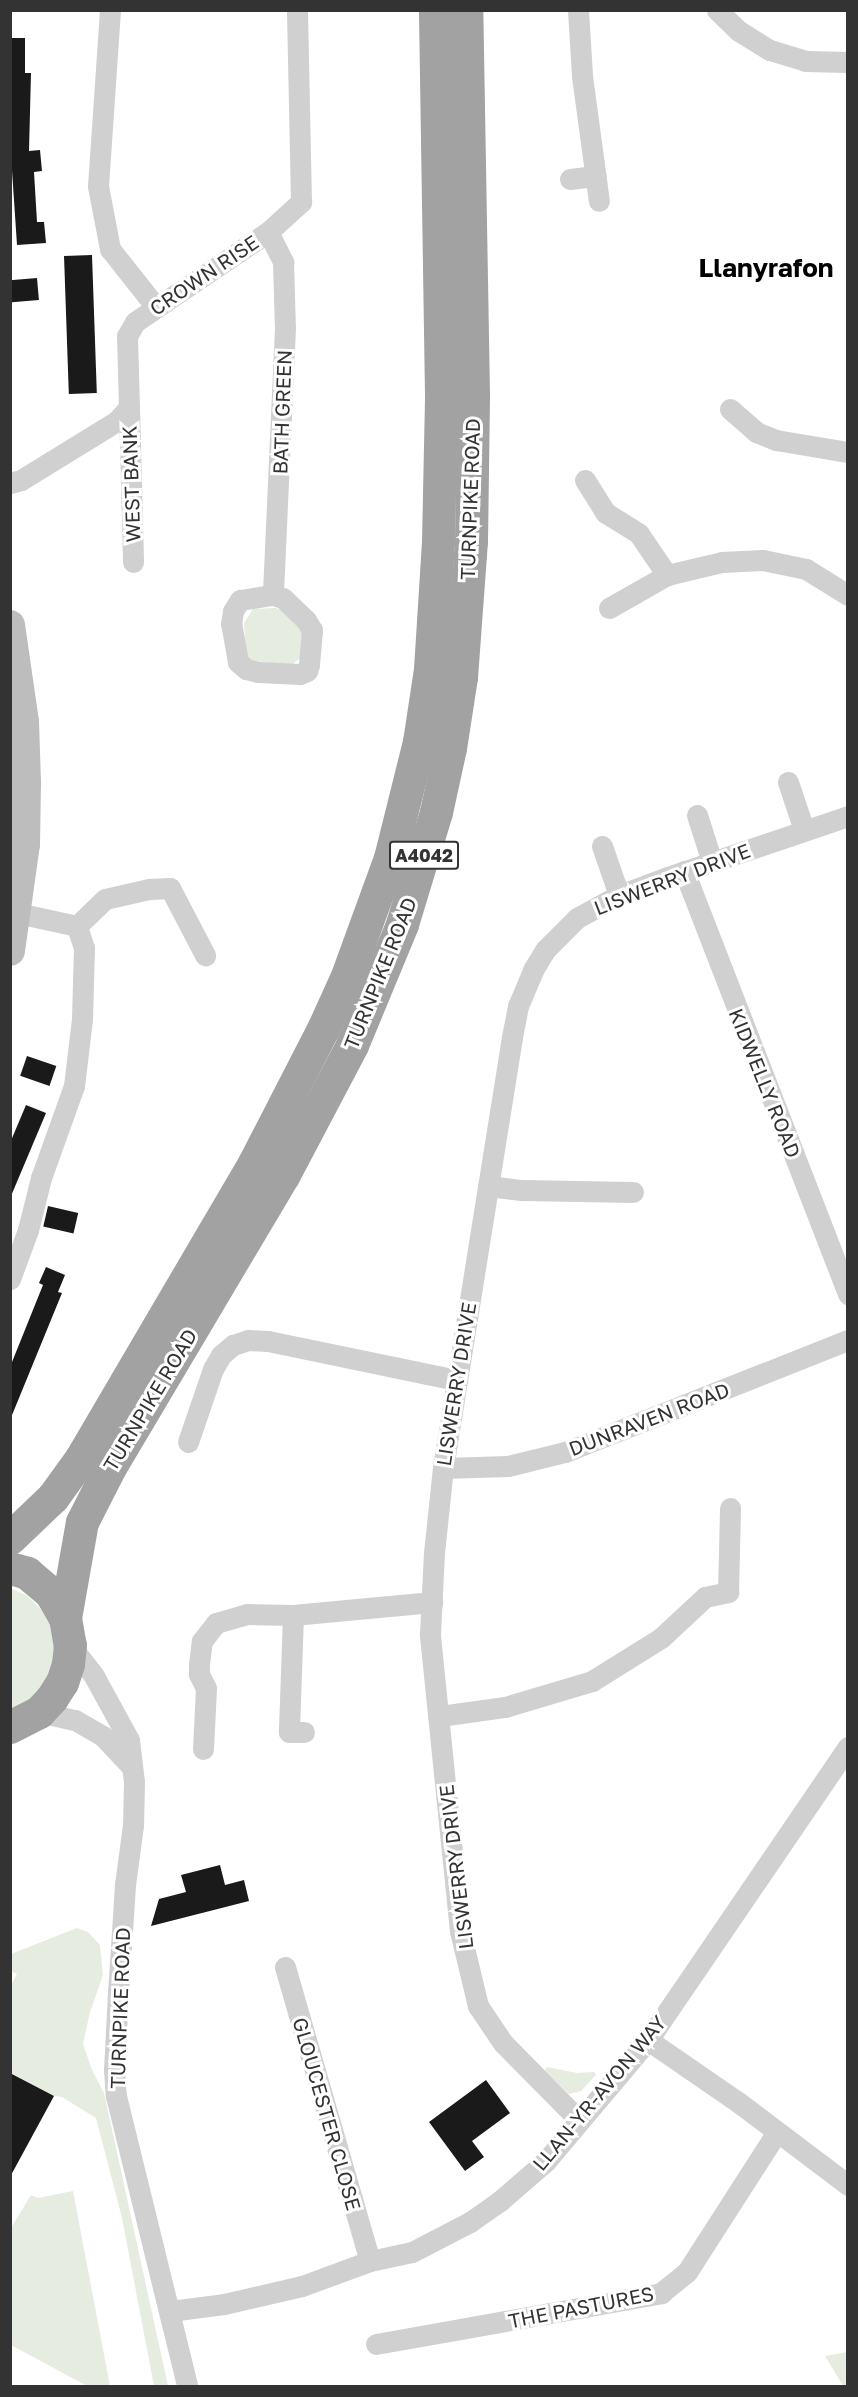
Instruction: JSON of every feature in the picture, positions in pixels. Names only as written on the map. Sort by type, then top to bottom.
[{"type":"highway","name":"TURNPIKE ROAD","points":[[10,1538],[53,1497],[81,1458],[254,1163],[323,1029],[347,975],[390,858],[419,741],[429,680],[438,542],[441,394],[435,10]]},
{"type":"highway","name":"TURNPIKE ROAD","points":[[67,1631],[82,1522],[110,1467],[282,1176],[352,1045],[402,924],[436,812],[450,748],[461,677],[471,541],[474,394],[466,10]]},
{"type":"highway","points":[[10,1568],[27,1574],[50,1592],[67,1631],[62,1682],[39,1712],[10,1727]]},
{"type":"main road","points":[[10,625],[24,722],[26,782],[25,844],[10,951]]},
{"type":"street","points":[[110,10],[99,186],[110,249],[156,307]]},
{"type":"street","name":"CROWN RISE","points":[[129,407],[127,336],[135,322],[268,232],[301,202],[297,10]]},
{"type":"street","points":[[578,10],[582,76],[599,201]]},
{"type":"street","points":[[717,10],[739,31],[770,50],[805,61],[848,62]]},
{"type":"street","points":[[570,179],[596,176]]},
{"type":"street","name":"BATH GREEN","points":[[268,232],[283,262],[285,328],[273,596]]},
{"type":"street","points":[[10,483],[21,480],[117,421],[129,407]]},
{"type":"street","name":"WEST BANK","points":[[129,407],[133,562]]},
{"type":"street","points":[[730,409],[756,432],[776,440],[848,452]]},
{"type":"street","points":[[585,480],[606,513],[639,534],[667,575]]},
{"type":"street","points":[[609,608],[667,575],[722,562],[763,560],[806,569],[848,595]]},
{"type":"street","points":[[273,596],[283,598],[306,620],[312,630],[309,665],[307,671],[300,674],[258,672],[246,669],[238,662],[231,624],[233,611],[240,600],[273,596]]},
{"type":"street","points":[[788,782],[804,830]]},
{"type":"street","points":[[697,815],[712,862]]},
{"type":"street","name":"LISWERRY DRIVE","points":[[579,2120],[503,2043],[478,2006],[460,1931],[430,1634],[443,1468],[512,1036],[524,988],[545,950],[577,918],[619,896],[684,871],[848,816]]},
{"type":"street","points":[[602,846],[619,896]]},
{"type":"street","name":"KIDWELLY ROAD","points":[[684,871],[848,1294]]},
{"type":"street","points":[[77,926],[105,899],[149,889],[170,888],[205,955]]},
{"type":"street","points":[[17,913],[77,926]]},
{"type":"street","points":[[10,1279],[28,1230],[41,1178],[74,1086],[82,1019],[84,948],[77,926]]},
{"type":"street","points":[[488,1186],[522,1190],[633,1192]]},
{"type":"street","points":[[188,1442],[220,1355],[233,1345],[248,1340],[268,1341],[457,1380]]},
{"type":"street","name":"DUNRAVEN ROAD","points":[[443,1468],[508,1466],[565,1452],[848,1340]]},
{"type":"street","points":[[440,1716],[505,1707],[592,1681],[661,1638],[705,1597],[728,1592],[730,1508]]},
{"type":"street","points":[[203,1749],[206,1688],[199,1674],[202,1641],[216,1623],[247,1614],[293,1615],[432,1602]]},
{"type":"street","points":[[293,1615],[289,1732],[304,1732]]},
{"type":"street","name":"TURNPIKE ROAD","points":[[67,1631],[129,1740],[134,1782],[133,1825],[125,1885],[114,2070],[116,2096],[187,2386]]},
{"type":"street","points":[[39,1712],[75,1720],[102,1736],[131,1766]]},
{"type":"street","name":"LLAN-YR-AVON WAY","points":[[170,2311],[224,2304],[302,2286],[370,2261],[412,2252],[470,2222],[546,2162],[648,2040],[848,1747]]},
{"type":"street","name":"GLOUCESTER CLOSE","points":[[285,1967],[370,2261]]},
{"type":"street","points":[[648,2040],[848,2185]]},
{"type":"street","name":"THE PASTURES","points":[[376,2344],[661,2293],[687,2272],[777,2132]]},
{"type":"shaded area","points":[[276,608],[285,612],[306,635],[302,657],[290,666],[248,660],[246,653],[244,623],[253,609]]},
{"type":"shaded area","points":[[10,1588],[26,1595],[49,1621],[56,1655],[46,1687],[10,1715]]},
{"type":"shaded area","points":[[77,1928],[88,1932],[100,1945],[103,1975],[90,2012],[83,2044],[92,2070],[104,2093],[168,2386],[154,2386],[122,2218],[96,2118],[62,2097],[54,2096],[11,2073],[10,1987],[17,1974],[11,1971],[11,1954]]},
{"type":"shaded area","points":[[547,2067],[577,2073],[594,2072],[596,2075],[581,2091],[569,2094],[545,2071]]},
{"type":"shaded area","points":[[73,2191],[110,2386],[87,2386],[11,2345],[11,2228],[31,2195],[38,2198]]},
{"type":"shaded area","points":[[847,2352],[847,2386],[843,2386],[825,2356]]},
{"type":"building","points":[[10,38],[25,38],[25,73],[31,73],[29,151],[40,150],[42,171],[34,172],[37,222],[44,222],[46,243],[17,245],[10,141]]},
{"type":"building","points":[[92,255],[97,393],[69,394],[64,256]]},
{"type":"building","points":[[37,278],[39,300],[12,302],[10,280]]},
{"type":"building","points":[[27,1056],[56,1066],[49,1086],[20,1076]]},
{"type":"building","points":[[26,1105],[46,1113],[11,1196],[10,1143]]},
{"type":"building","points":[[48,1206],[78,1213],[73,1233],[43,1226]]},
{"type":"building","points":[[46,1267],[65,1275],[58,1292],[62,1293],[10,1420],[10,1367],[43,1285],[39,1283]]},
{"type":"building","points":[[220,1865],[225,1885],[244,1880],[249,1901],[151,1926],[159,1899],[186,1892],[181,1875]]},
{"type":"building","points":[[10,2073],[54,2096],[10,2177]]},
{"type":"building","points":[[486,2080],[510,2113],[472,2141],[484,2157],[465,2171],[429,2122]]},
{"type":"district","name":"Llanyrafon","points":[[766,268]]}]
